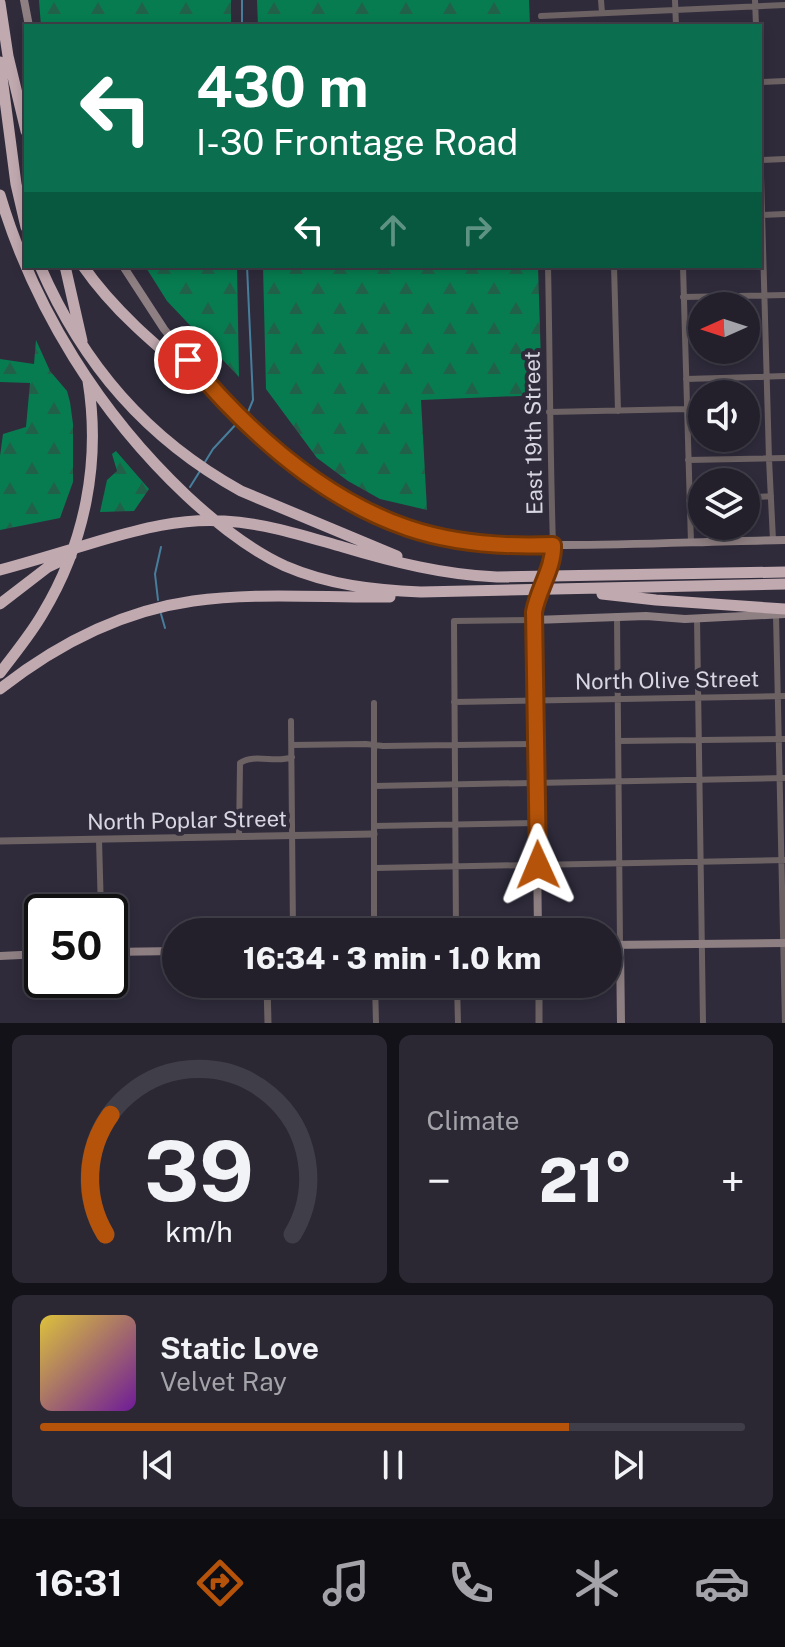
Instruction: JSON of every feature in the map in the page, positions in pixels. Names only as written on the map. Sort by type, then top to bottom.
[{"type":"highway","points":[[0,3],[24,123]]},
{"type":"highway","points":[[0,62],[16,184],[24,218]]},
{"type":"highway","points":[[0,195],[24,261]]},
{"type":"highway","points":[[26,268],[67,347],[111,412],[139,446],[217,523],[257,551],[300,572],[369,589],[421,592],[785,584]]},
{"type":"highway","points":[[41,268],[72,330],[106,379],[142,419],[185,456],[257,498],[423,567]]},
{"type":"highway","points":[[0,673],[37,623],[59,584],[77,541],[87,498],[93,439],[89,388],[65,268]]},
{"type":"highway","points":[[84,268],[122,314],[230,408]]},
{"type":"highway","points":[[0,570],[130,531],[191,521],[223,521],[288,531],[396,562],[464,575],[785,572]]},
{"type":"highway","points":[[0,604],[48,567],[93,544]]},
{"type":"highway","points":[[574,589],[621,598],[782,612]]},
{"type":"highway","points":[[0,689],[42,658],[74,640],[125,618],[172,605],[242,597],[404,597],[421,592]]},
{"type":"main road","points":[[24,0],[29,24]]},
{"type":"main road","points":[[124,268],[176,344],[230,408],[319,483],[390,521],[431,535],[468,542],[517,545],[785,540]]},
{"type":"main road","name":"East 19th Street","points":[[538,918],[534,620],[535,607],[552,560],[553,545]]},
{"type":"main road","points":[[534,620],[617,616],[697,618],[782,612]]},
{"type":"main road","points":[[622,945],[784,943]]},
{"type":"main road","points":[[128,952],[162,951]]},
{"type":"main road","points":[[0,956],[24,955]]},
{"type":"main road","points":[[621,998],[621,1023]]},
{"type":"street","points":[[601,0],[602,13]]},
{"type":"street","points":[[675,0],[676,24]]},
{"type":"street","points":[[541,16],[755,3],[785,5]]},
{"type":"street","points":[[755,3],[756,24]]},
{"type":"street","points":[[762,82],[785,81]]},
{"type":"street","points":[[762,160],[785,159]]},
{"type":"street","points":[[762,215],[785,214]]},
{"type":"street","points":[[762,235],[773,540]]},
{"type":"street","name":"East 19th Street","points":[[548,268],[553,545]]},
{"type":"street","points":[[614,268],[618,411]]},
{"type":"street","points":[[683,268],[688,468]]},
{"type":"street","points":[[683,297],[785,295]]},
{"type":"street","points":[[686,379],[785,376]]},
{"type":"street","points":[[549,412],[687,409]]},
{"type":"street","points":[[688,460],[785,458]]},
{"type":"street","points":[[760,497],[771,496]]},
{"type":"street","points":[[782,612],[785,1023]]},
{"type":"street","points":[[617,616],[620,918]]},
{"type":"street","points":[[697,618],[703,1023]]},
{"type":"street","points":[[456,918],[454,621],[534,620]]},
{"type":"street","name":"North Olive Street","points":[[454,702],[782,696]]},
{"type":"street","points":[[374,703],[374,918]]},
{"type":"street","points":[[291,721],[293,918]]},
{"type":"street","points":[[618,741],[782,739]]},
{"type":"street","points":[[292,745],[536,744]]},
{"type":"street","points":[[239,837],[239,766],[245,760],[284,760],[292,757]]},
{"type":"street","points":[[374,786],[782,778]]},
{"type":"street","points":[[374,830],[537,823]]},
{"type":"street","name":"North Poplar Street","points":[[0,841],[293,836],[374,830]]},
{"type":"street","points":[[99,839],[101,894]]},
{"type":"street","points":[[375,868],[783,860]]},
{"type":"street","points":[[267,998],[268,1023]]},
{"type":"street","points":[[375,998],[376,1023]]},
{"type":"street","points":[[457,998],[458,1023]]},
{"type":"street","points":[[539,998],[539,1023]]},
{"type":"green space","points":[[39,0],[231,0],[231,24],[41,24]]},
{"type":"green space","points":[[257,0],[529,0],[530,24],[258,24]]},
{"type":"green space","points":[[146,268],[237,268],[239,377],[167,301]]},
{"type":"green space","points":[[263,268],[538,268],[542,395],[421,400],[427,510],[380,499],[317,458],[266,389]]},
{"type":"green space","points":[[36,340],[50,371],[67,391],[70,402],[73,482],[60,518],[0,530],[3,434],[26,427],[30,383],[0,382],[0,359],[34,364]]},
{"type":"green space","points":[[116,451],[149,489],[134,511],[100,512],[107,480],[117,471],[112,454]]},
{"type":"waterway","points":[[242,0],[242,24]]},
{"type":"waterway","points":[[243,416],[253,400],[247,268]]},
{"type":"waterway","points":[[205,462],[239,421]]},
{"type":"waterway","points":[[190,487],[200,471]]},
{"type":"waterway","points":[[158,600],[155,574],[161,547]]},
{"type":"waterway","points":[[161,614],[165,628]]},
{"type":"route","points":[[188,360],[252,429],[319,483],[366,511],[409,528],[451,539],[490,544],[553,545],[552,560],[534,612],[538,865]]}]
